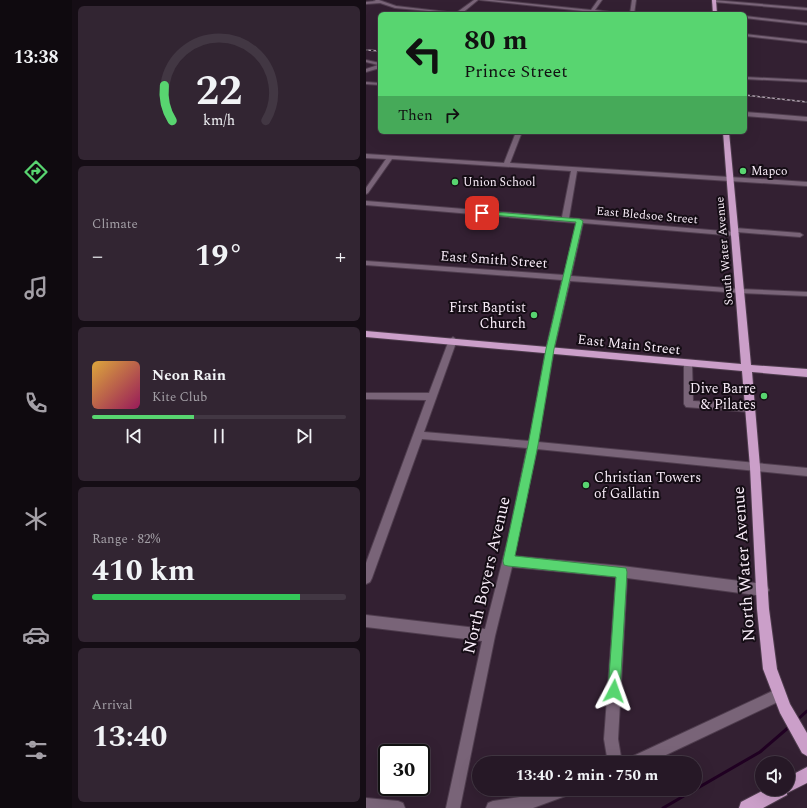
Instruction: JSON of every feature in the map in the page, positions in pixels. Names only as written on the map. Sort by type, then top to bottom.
[{"type":"main road","points":[[714,0],[715,12]]},
{"type":"main road","name":"South Water Avenue","points":[[726,134],[736,232],[746,369]]},
{"type":"main road","name":"East Main Street","points":[[366,334],[453,340],[688,364],[807,373]]},
{"type":"main road","name":"North Water Avenue","points":[[746,369],[755,467],[763,609],[770,669],[782,701],[806,746]]},
{"type":"main road","points":[[795,781],[807,775]]},
{"type":"main road","points":[[747,808],[768,796]]},
{"type":"street","points":[[461,12],[476,0]]},
{"type":"street","points":[[482,0],[603,12]]},
{"type":"street","points":[[592,11],[600,0]]},
{"type":"street","points":[[632,12],[634,0]]},
{"type":"street","points":[[714,0],[807,9]]},
{"type":"street","points":[[366,3],[377,1],[395,7],[440,12]]},
{"type":"street","points":[[747,17],[807,24]]},
{"type":"street","points":[[747,35],[807,42]]},
{"type":"street","points":[[366,61],[378,64]]},
{"type":"street","points":[[366,71],[378,66]]},
{"type":"street","points":[[747,78],[807,82]]},
{"type":"street","points":[[366,83],[378,84]]},
{"type":"street","points":[[747,114],[807,119]]},
{"type":"street","points":[[506,165],[518,134]]},
{"type":"street","points":[[366,156],[807,184]]},
{"type":"street","points":[[366,192],[390,158]]},
{"type":"street","points":[[565,220],[574,169]]},
{"type":"street","name":"East Bledsoe Street","points":[[366,203],[565,220],[800,235]]},
{"type":"street","name":"North Boyers Avenue","points":[[453,808],[489,636],[508,561],[533,445],[550,349],[580,221]]},
{"type":"street","name":"East Smith Street","points":[[366,263],[740,291],[807,294]]},
{"type":"street","points":[[366,578],[453,340]]},
{"type":"street","points":[[688,364],[689,404],[750,408]]},
{"type":"street","points":[[366,396],[433,397]]},
{"type":"street","points":[[419,435],[807,472]]},
{"type":"street","points":[[508,561],[622,572],[763,590]]},
{"type":"street","points":[[614,756],[611,739],[622,572]]},
{"type":"street","points":[[366,622],[489,636]]},
{"type":"street","points":[[651,756],[782,701]]},
{"type":"street","points":[[493,808],[527,803],[546,796]]},
{"type":"street","points":[[366,805],[398,808]]},
{"type":"waterway","points":[[797,720],[807,711]]},
{"type":"waterway","points":[[663,808],[760,752],[789,727]]},
{"type":"railway","points":[[366,50],[378,51]]},
{"type":"railway","points":[[747,95],[807,102]]},
{"type":"place","name":"Mapco","points":[[743,171]]},
{"type":"place","name":"Union School","points":[[455,182]]},
{"type":"place","name":"First Baptist Church","points":[[534,315]]},
{"type":"place","name":"Dive Barre & Pilates","points":[[764,396]]},
{"type":"place","name":"Christian Towers of Gallatin","points":[[586,485]]},
{"type":"route","points":[[482,213],[580,221],[550,349],[533,445],[508,561],[622,572],[614,691]]}]
